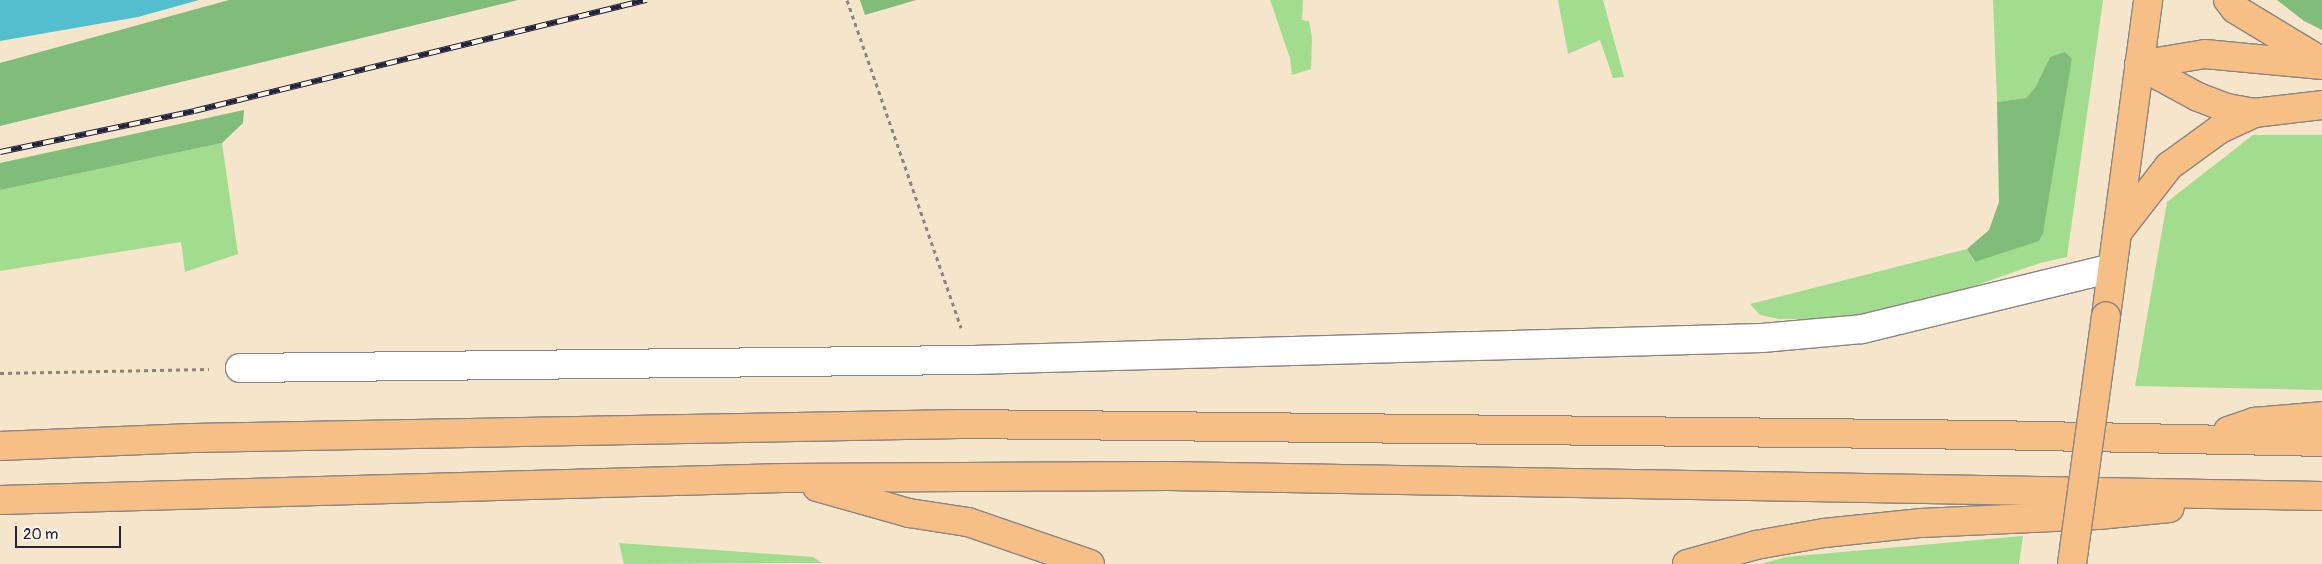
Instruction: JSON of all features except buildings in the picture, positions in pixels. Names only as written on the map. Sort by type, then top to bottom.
[{"type":"main road","points":[[2072,564],[2148,0]]},
{"type":"main road","points":[[2228,0],[2235,9],[2322,63]]},
{"type":"main road","points":[[2140,65],[2205,54],[2322,63]]},
{"type":"main road","points":[[2140,65],[2198,97],[2227,108],[2254,112],[2322,105]]},
{"type":"main road","points":[[2117,233],[2169,166],[2220,129],[2254,112]]},
{"type":"main road","points":[[2205,438],[2254,422],[2322,416]]},
{"type":"main road","points":[[0,446],[192,438],[960,424],[2205,438],[2322,442]]},
{"type":"main road","points":[[0,500],[784,478],[1169,476],[2322,496]]},
{"type":"main road","points":[[784,478],[909,512],[968,522],[1090,564]]},
{"type":"main road","points":[[1686,564],[1756,545],[1824,533],[1921,523],[2098,515],[2290,495]]},
{"type":"street","points":[[240,368],[973,360],[1762,338],[1862,329],[2112,268]]},
{"type":"path","points":[[847,0],[973,360]]},
{"type":"path","points":[[0,373],[240,368]]},
{"type":"green space","points":[[229,0],[518,0],[0,126],[0,63]]},
{"type":"green space","points":[[860,0],[916,0],[865,15]]},
{"type":"green space","points":[[1270,0],[1303,0],[1302,20],[1309,21],[1312,38],[1311,69],[1292,75],[1290,58]]},
{"type":"green space","points":[[1558,0],[1603,0],[1624,77],[1613,78],[1600,40],[1568,54]]},
{"type":"green space","points":[[1993,0],[2103,0],[2067,257],[2040,263],[1905,310],[1850,319],[1779,319],[1760,315],[1750,304],[1967,249],[1974,262],[2039,241],[2072,59],[2050,57],[2035,88],[2026,98],[1997,102]]},
{"type":"green space","points":[[2277,0],[2322,0],[2322,30],[2304,21]]},
{"type":"green space","points":[[2065,52],[2072,59],[2043,233],[2039,241],[1975,262],[1967,249],[1989,230],[1999,202],[1997,102],[2026,98],[2035,88],[2050,57]]},
{"type":"green space","points":[[244,110],[243,123],[222,143],[0,190],[0,163]]},
{"type":"green space","points":[[2253,135],[2322,135],[2322,390],[2135,386],[2167,202]]},
{"type":"green space","points":[[222,143],[238,254],[185,272],[181,242],[0,271],[0,190]]},
{"type":"green space","points":[[2023,536],[2019,564],[1761,564],[1786,557]]},
{"type":"green space","points":[[619,543],[813,557],[822,563],[624,564]]},
{"type":"water","points":[[0,0],[199,0],[138,17],[0,41]]},
{"type":"railway","points":[[0,152],[194,111],[647,0]]}]
